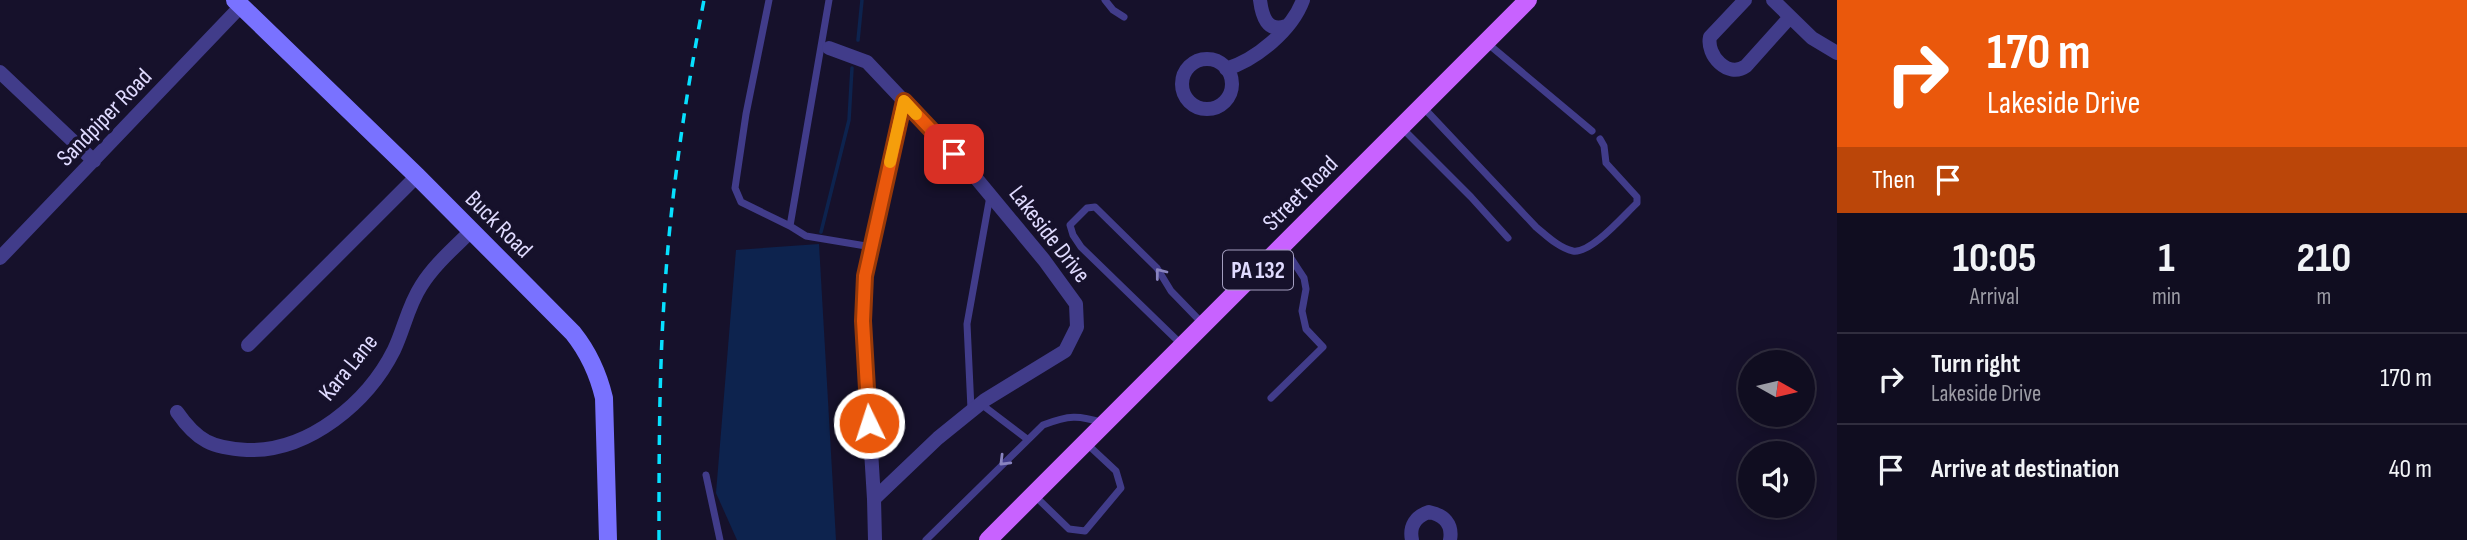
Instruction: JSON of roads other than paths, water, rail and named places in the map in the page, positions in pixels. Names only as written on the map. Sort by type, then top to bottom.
[{"type":"main road","name":"Street Road","points":[[988,540],[1528,0]]},
{"type":"street","points":[[1260,0],[1266,22],[1279,27]]},
{"type":"street","points":[[1226,69],[1255,57],[1279,27],[1296,15],[1303,0]]},
{"type":"street","points":[[1745,0],[1710,37],[1709,45],[1713,55],[1725,67],[1733,70],[1745,66],[1790,17]]},
{"type":"street","points":[[1773,0],[1812,38],[1837,53]]},
{"type":"street","name":"Sandpiper Road","points":[[0,258],[94,161],[238,3]]},
{"type":"street","name":"Buck Road","points":[[238,3],[417,176],[573,333],[593,363],[604,398],[608,540]]},
{"type":"street","name":"Lakeside Drive","points":[[825,45],[867,62],[971,172],[1044,260],[1076,304],[1077,327],[1065,351],[976,407],[938,438],[874,499]]},
{"type":"street","points":[[0,72],[94,161]]},
{"type":"street","points":[[875,540],[863,321],[865,276],[904,101]]},
{"type":"street","points":[[248,345],[417,176]]},
{"type":"street","name":"Kara Lane","points":[[177,412],[191,431],[202,440],[215,446],[233,449],[272,448],[299,440],[327,426],[356,401],[383,367],[400,337],[412,301],[422,285],[471,231]]},
{"type":"street","points":[[1412,540],[1410,532],[1413,523],[1419,516],[1429,512],[1444,517],[1450,525],[1450,540]]},
{"type":"lane","points":[[769,0],[746,114],[735,188],[741,202],[806,236],[872,247]]},
{"type":"lane","points":[[790,226],[825,45],[829,0]]},
{"type":"lane","points":[[1105,0],[1113,10],[1124,17]]},
{"type":"lane","points":[[1486,42],[1592,131]]},
{"type":"lane","points":[[1422,106],[1536,227],[1556,244],[1570,251],[1584,250],[1637,203],[1637,197],[1606,163],[1604,146],[1600,139]]},
{"type":"lane","points":[[1401,127],[1508,238]]},
{"type":"lane","points":[[990,195],[967,324],[976,407],[1027,439]]},
{"type":"lane","points":[[1182,345],[1081,247],[1070,225],[1087,208],[1095,207],[1157,268],[1171,291],[1203,324]]},
{"type":"lane","points":[[1270,398],[1323,347],[1306,329],[1302,311],[1306,289],[1304,278],[1283,245]]},
{"type":"lane","points":[[926,540],[1043,425],[1063,417],[1079,416],[1104,423]]},
{"type":"lane","points":[[1033,494],[1069,529],[1085,531],[1121,488],[1116,471],[1086,442]]},
{"type":"lane","points":[[706,475],[720,540]]},
{"type":"water","points":[[819,244],[836,540],[737,540],[716,493],[736,250]]},
{"type":"waterway","points":[[858,40],[862,0]]},
{"type":"waterway","points":[[821,232],[849,120],[852,68]]},
{"type":"railway","points":[[659,540],[662,331],[670,225],[679,150],[704,0]]}]
